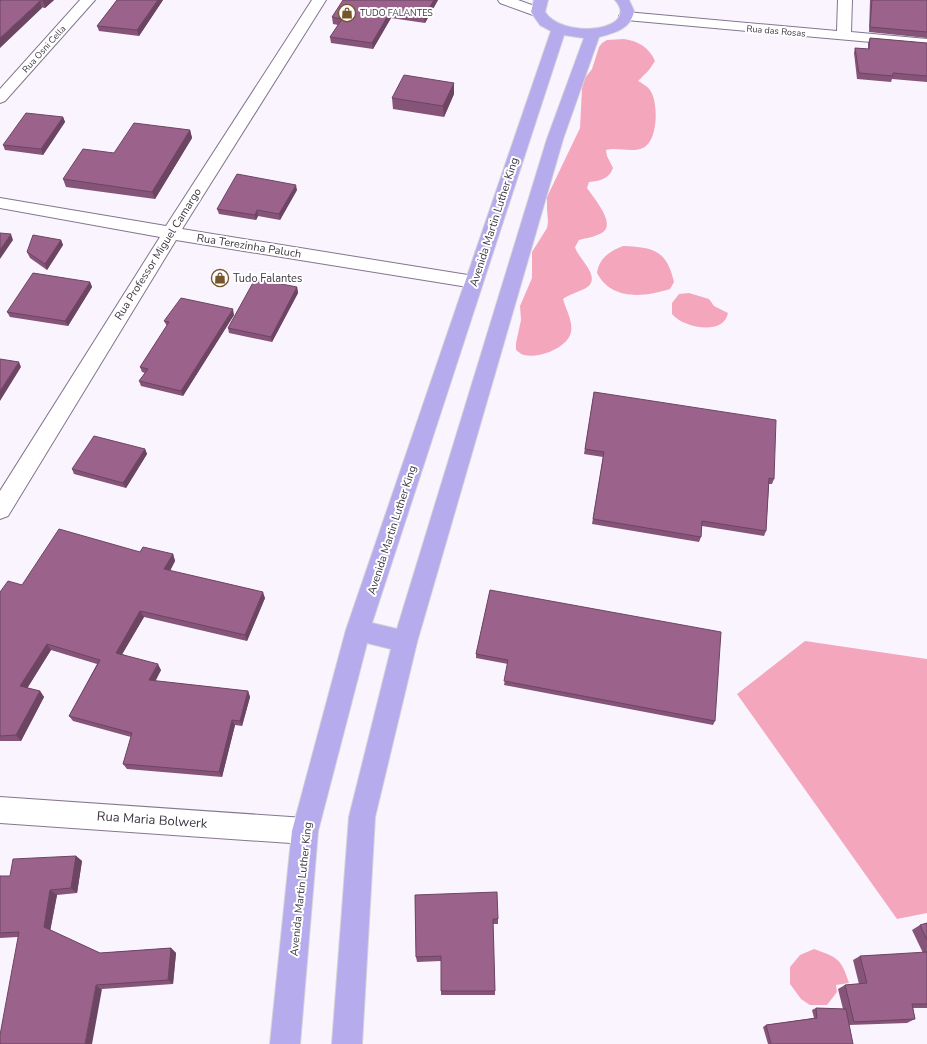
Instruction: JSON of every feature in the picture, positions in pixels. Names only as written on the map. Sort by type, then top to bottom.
[{"type":"main road","points":[[539,6],[545,22],[559,30],[576,33],[593,33],[608,30],[620,24],[626,16],[627,8],[622,0]]},
{"type":"main road","name":"Avenida Martin Luther King","points":[[285,1044],[305,831],[358,630],[522,136],[559,30]]},
{"type":"main road","points":[[347,1044],[362,817],[405,642],[555,139],[593,33]]},
{"type":"main road","points":[[358,630],[405,642]]},
{"type":"street","name":"Rua Osni Cella","points":[[0,98],[88,0]]},
{"type":"street","name":"Rua Professor Miguel Camargo","points":[[0,510],[171,234],[319,0]]},
{"type":"street","points":[[505,0],[539,6]]},
{"type":"street","points":[[844,36],[845,0]]},
{"type":"street","name":"Rua das Rosas","points":[[626,16],[927,43]]},
{"type":"street","name":"Rua Terezinha Paluch","points":[[0,203],[171,234],[474,282]]},
{"type":"street","name":"Rua Maria Bolwerk","points":[[0,810],[305,831]]},
{"type":"shaded area","points":[[624,39],[634,41],[646,48],[653,56],[655,61],[649,70],[638,81],[650,90],[655,104],[656,121],[652,138],[643,148],[629,150],[606,150],[607,156],[613,168],[611,172],[604,179],[589,182],[587,188],[605,216],[607,223],[606,228],[603,232],[597,235],[579,240],[575,247],[591,273],[591,284],[563,299],[571,324],[569,338],[559,347],[544,354],[530,356],[523,355],[516,350],[516,343],[521,320],[520,306],[532,278],[532,252],[547,228],[547,197],[580,128],[582,88],[585,78],[592,69],[599,47],[602,43],[607,40]]},
{"type":"shaded area","points":[[623,246],[651,250],[663,257],[671,272],[674,282],[670,289],[650,294],[629,294],[611,288],[603,282],[597,273],[600,263],[614,250]]},
{"type":"shaded area","points":[[689,293],[709,299],[714,306],[728,313],[725,320],[719,325],[703,327],[693,326],[677,319],[672,314],[672,303],[679,294]]},
{"type":"shaded area","points":[[805,641],[927,659],[927,913],[897,919],[737,694]]},
{"type":"shaded area","points":[[814,949],[838,960],[844,968],[849,983],[836,985],[837,992],[827,1005],[810,1005],[801,999],[790,984],[790,967],[800,955]]},
{"type":"building","points":[[0,0],[44,0],[40,1],[0,38]]},
{"type":"building","points":[[117,0],[158,0],[137,30],[97,26]]},
{"type":"building","points":[[343,0],[434,0],[424,17],[390,12],[372,43],[330,37],[342,19],[332,17]]},
{"type":"building","points":[[872,0],[927,0],[927,32],[870,27]]},
{"type":"building","points":[[870,38],[927,43],[927,76],[893,73],[893,76],[859,73],[855,48],[869,49]]},
{"type":"building","points":[[404,75],[454,83],[443,106],[392,98]]},
{"type":"building","points":[[26,113],[63,117],[41,149],[3,145]]},
{"type":"building","points":[[134,123],[190,130],[152,192],[63,179],[83,149],[114,153]]},
{"type":"building","points":[[237,174],[296,185],[279,214],[257,210],[255,215],[217,209]]},
{"type":"building","points":[[0,233],[11,234],[0,250]]},
{"type":"building","points":[[33,235],[61,240],[45,264],[27,252]]},
{"type":"building","points":[[33,273],[90,282],[65,321],[7,312]]},
{"type":"building","points":[[255,279],[297,287],[271,337],[228,328]]},
{"type":"building","points":[[181,298],[233,309],[181,391],[139,381],[148,369],[140,367],[169,322],[164,321]]},
{"type":"building","points":[[0,359],[19,362],[0,391]]},
{"type":"building","points":[[594,392],[776,420],[774,479],[769,478],[766,531],[702,521],[701,537],[593,519],[604,452],[585,449]]},
{"type":"building","points":[[94,436],[145,449],[123,483],[72,469]]},
{"type":"building","points":[[59,529],[140,552],[143,547],[173,554],[164,569],[263,592],[245,635],[140,611],[116,653],[158,664],[149,680],[248,691],[240,721],[232,720],[219,772],[123,764],[132,733],[69,716],[100,660],[47,644],[20,686],[40,691],[16,735],[0,736],[0,592],[8,581],[22,585]]},
{"type":"building","points":[[490,590],[721,632],[715,721],[504,681],[508,660],[476,654]]},
{"type":"building","points":[[76,856],[71,888],[50,890],[44,927],[100,953],[171,948],[168,980],[96,985],[85,1044],[0,1044],[0,1035],[19,932],[0,933],[0,876],[10,876],[13,859]]},
{"type":"building","points":[[497,892],[498,919],[493,919],[495,991],[441,991],[441,956],[416,957],[415,895]]},
{"type":"building","points":[[927,923],[927,940],[920,925]]},
{"type":"building","points":[[927,952],[927,1004],[912,1004],[915,1019],[854,1022],[845,985],[867,983],[860,956]]},
{"type":"building","points":[[816,1008],[846,1009],[853,1044],[771,1044],[766,1025],[817,1018]]},
{"type":"place","name":"TUDO FALANTES","points":[[347,13]]},
{"type":"place","name":"Tudo Falantes","points":[[220,278]]}]
